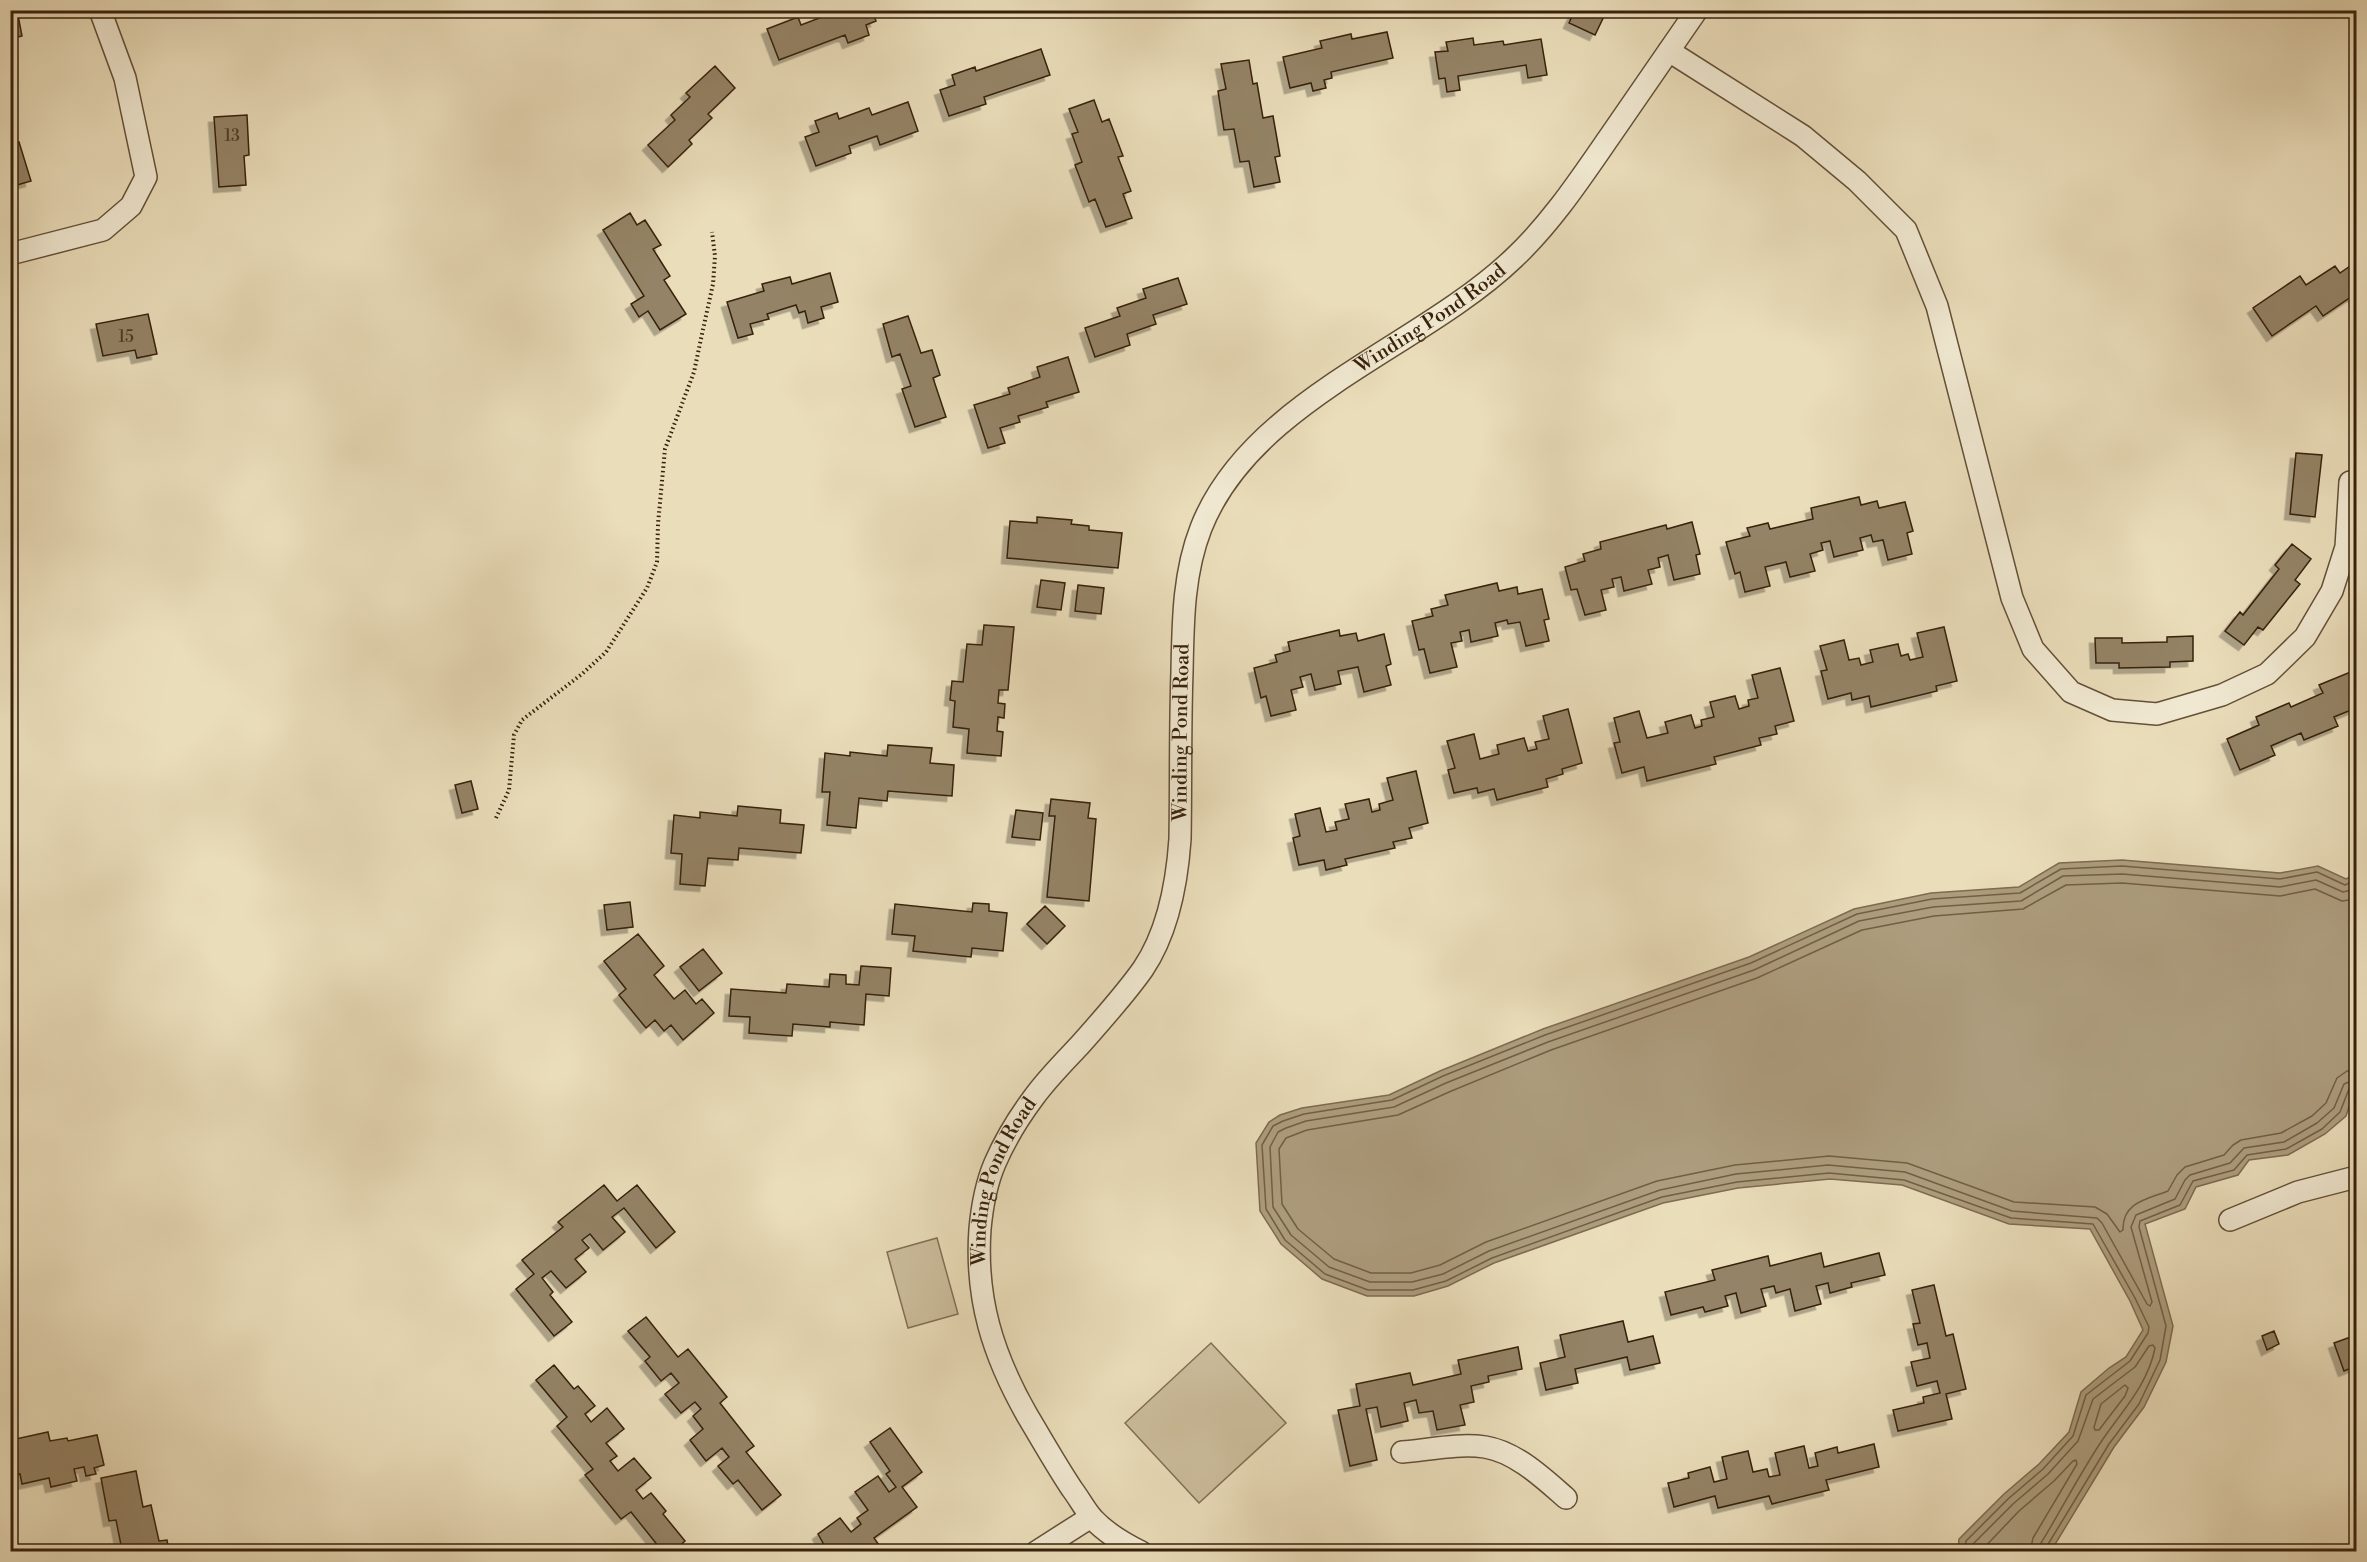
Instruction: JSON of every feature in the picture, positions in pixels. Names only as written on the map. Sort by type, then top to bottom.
[{"type":"street","points":[[10,254],[104,230],[131,206],[146,177],[125,78],[100,10]]},
{"type":"street","name":"Winding Pond Road","points":[[1141,1551],[1104,1542],[1024,1409],[996,1352],[984,1312],[979,1281],[981,1218],[989,1180],[1005,1143],[1034,1096],[1125,993],[1144,967],[1159,937],[1178,870],[1183,612],[1192,555],[1216,498],[1239,465],[1294,412],[1452,306],[1513,259],[1541,230],[1566,199],[1697,10]]},
{"type":"street","points":[[1669,51],[1803,136],[1857,181],[1906,230],[1937,306],[2012,598],[2033,649],[2071,692],[2112,710],[2157,714],[2222,695],[2267,674],[2305,637],[2332,591],[2346,547],[2350,482]]},
{"type":"street","points":[[2230,1220],[2298,1192],[2356,1177]]},
{"type":"street","points":[[1402,1452],[1485,1447],[1509,1456],[1533,1470],[1566,1498]]},
{"type":"street","points":[[1036,1551],[1091,1517]]},
{"type":"path","points":[[496,818],[509,790],[514,735],[522,720],[582,674],[606,652],[647,588],[657,562],[665,448],[694,372],[713,285],[715,256],[712,232]]},
{"type":"shaded area","points":[[937,1238],[958,1314],[908,1328],[887,1252]]},
{"type":"shaded area","points":[[1211,1343],[1286,1423],[1199,1503],[1125,1423]]},
{"type":"water","points":[[2122,860],[2280,873],[2318,866],[2346,879],[2356,874],[2356,1090],[2346,1116],[2325,1134],[2288,1155],[2249,1160],[2238,1175],[2196,1187],[2185,1209],[2145,1224],[2173,1326],[2166,1362],[2144,1407],[2114,1447],[2051,1551],[1958,1551],[1959,1539],[2004,1494],[2039,1464],[2069,1432],[2081,1392],[2126,1357],[2143,1330],[2130,1301],[2090,1229],[2009,1224],[1902,1185],[1830,1179],[1738,1188],[1663,1203],[1494,1263],[1448,1286],[1414,1296],[1367,1296],[1322,1279],[1281,1244],[1260,1211],[1256,1143],[1269,1122],[1280,1115],[1302,1108],[1389,1095],[1440,1071],[1543,1029],[1749,957],[1854,909],[1931,893],[2019,887],[2059,863]]},
{"type":"building","points":[[10,10],[17,10],[22,36],[10,39]]},
{"type":"building","points":[[835,10],[872,10],[876,21],[866,25],[869,35],[848,43],[845,35],[779,60],[767,29],[798,17],[801,25],[835,12]]},
{"type":"building","points":[[1571,10],[1607,10],[1595,35],[1569,23],[1574,12]]},
{"type":"building","points":[[1387,32],[1393,58],[1331,72],[1332,78],[1324,80],[1326,88],[1313,91],[1311,83],[1290,88],[1283,57],[1322,48],[1320,41],[1351,34],[1352,39]]},
{"type":"building","points":[[1473,38],[1474,45],[1503,41],[1504,45],[1541,39],[1547,75],[1528,78],[1526,65],[1458,76],[1460,90],[1447,92],[1445,78],[1439,79],[1435,52],[1448,51],[1446,42]]},
{"type":"building","points":[[1041,49],[1050,75],[984,97],[986,104],[949,116],[940,90],[955,85],[952,75],[975,67],[976,71]]},
{"type":"building","points":[[1249,60],[1253,84],[1257,83],[1263,118],[1273,116],[1280,156],[1275,157],[1280,182],[1254,187],[1249,161],[1240,162],[1234,129],[1224,130],[1218,91],[1226,89],[1221,64]]},
{"type":"building","points":[[715,66],[735,88],[708,114],[712,118],[689,140],[692,144],[668,167],[648,145],[675,120],[671,115],[690,97],[686,93]]},
{"type":"building","points":[[1094,100],[1102,122],[1109,119],[1123,156],[1118,157],[1131,191],[1123,194],[1132,218],[1106,227],[1095,199],[1089,202],[1075,165],[1082,162],[1072,134],[1078,132],[1069,109]]},
{"type":"building","points":[[908,102],[918,131],[880,145],[877,136],[849,146],[851,153],[816,166],[805,137],[819,132],[815,121],[837,113],[839,119],[869,108],[872,115]]},
{"type":"building","points":[[247,115],[249,155],[244,156],[246,185],[219,187],[214,117]]},
{"type":"building","points":[[19,142],[31,181],[10,187],[10,145]]},
{"type":"building","points":[[630,213],[637,225],[645,220],[661,245],[653,249],[670,276],[664,280],[686,314],[660,330],[648,311],[639,317],[631,304],[644,296],[603,230]]},
{"type":"building","points":[[2356,262],[2356,300],[2354,295],[2323,316],[2316,306],[2272,336],[2253,308],[2300,276],[2306,285],[2335,266],[2340,273]]},
{"type":"building","points":[[830,273],[838,302],[821,307],[824,318],[808,323],[805,311],[799,313],[796,305],[767,314],[769,319],[750,324],[753,334],[738,338],[727,302],[764,291],[762,284],[790,277],[792,284]]},
{"type":"building","points":[[1178,278],[1187,304],[1153,315],[1156,324],[1127,334],[1130,345],[1095,357],[1085,328],[1120,316],[1117,308],[1146,298],[1143,289]]},
{"type":"building","points":[[148,314],[157,354],[137,358],[135,350],[103,356],[96,324]]},
{"type":"building","points":[[908,316],[921,353],[932,350],[940,375],[933,378],[946,417],[915,427],[902,389],[911,386],[900,354],[892,357],[883,324]]},
{"type":"building","points":[[1068,357],[1079,392],[1046,402],[1048,407],[1018,416],[1020,422],[1000,428],[1005,443],[988,448],[974,405],[1010,394],[1008,388],[1040,377],[1037,367]]},
{"type":"building","points":[[2296,453],[2322,455],[2315,517],[2290,514]]},
{"type":"building","points":[[1859,497],[1861,505],[1877,501],[1879,508],[1905,502],[1913,531],[1907,533],[1912,554],[1888,560],[1883,540],[1873,542],[1871,535],[1860,538],[1863,550],[1834,557],[1830,541],[1821,543],[1823,550],[1810,554],[1815,571],[1790,577],[1786,562],[1765,567],[1770,586],[1745,592],[1740,572],[1735,574],[1726,542],[1750,536],[1747,528],[1768,523],[1770,529],[1813,519],[1811,508]]},
{"type":"building","points":[[1037,517],[1072,520],[1071,524],[1089,526],[1089,530],[1122,533],[1118,568],[1007,558],[1010,521],[1037,523]]},
{"type":"building","points":[[1692,522],[1700,554],[1696,555],[1700,574],[1674,580],[1668,555],[1658,558],[1660,567],[1648,570],[1652,584],[1624,591],[1621,577],[1612,579],[1614,587],[1601,590],[1606,610],[1585,615],[1577,589],[1571,590],[1565,567],[1585,561],[1583,554],[1601,549],[1600,542],[1666,525],[1667,529]]},
{"type":"building","points":[[2292,544],[2311,559],[2295,580],[2300,584],[2263,630],[2258,627],[2244,645],[2225,631],[2240,612],[2243,615],[2279,569],[2275,565]]},
{"type":"building","points":[[1041,580],[1065,583],[1061,610],[1037,607]]},
{"type":"building","points":[[1497,583],[1499,591],[1517,587],[1518,594],[1542,589],[1549,619],[1544,620],[1549,641],[1526,646],[1520,622],[1508,624],[1507,620],[1495,623],[1498,636],[1471,642],[1469,630],[1460,632],[1462,641],[1451,643],[1457,667],[1430,673],[1424,649],[1419,650],[1412,621],[1433,616],[1431,609],[1448,605],[1445,595]]},
{"type":"building","points":[[1078,585],[1104,588],[1101,614],[1075,611]]},
{"type":"building","points":[[984,625],[1014,627],[1008,690],[999,690],[998,703],[1005,704],[1004,718],[998,717],[997,731],[1003,732],[1001,756],[967,753],[969,729],[953,727],[955,701],[950,700],[952,681],[963,682],[967,644],[982,645]]},
{"type":"building","points":[[1944,627],[1957,681],[1936,686],[1937,691],[1871,707],[1869,696],[1852,700],[1851,693],[1828,699],[1821,671],[1827,670],[1820,646],[1844,640],[1849,660],[1859,658],[1861,665],[1873,662],[1870,650],[1898,644],[1901,656],[1908,654],[1910,660],[1923,657],[1917,633]]},
{"type":"building","points":[[1339,630],[1340,636],[1356,633],[1358,641],[1384,634],[1391,664],[1386,666],[1391,685],[1364,692],[1358,667],[1338,671],[1341,684],[1315,690],[1311,674],[1300,677],[1303,687],[1291,690],[1296,710],[1271,716],[1266,696],[1261,698],[1254,668],[1277,662],[1275,655],[1290,651],[1288,642]]},
{"type":"building","points":[[2193,636],[2193,661],[2170,662],[2170,667],[2119,668],[2119,663],[2096,663],[2095,638],[2122,638],[2122,643],[2167,642],[2167,637]]},
{"type":"building","points":[[1780,668],[1794,721],[1775,726],[1777,734],[1759,738],[1761,745],[1714,757],[1716,764],[1647,781],[1644,767],[1622,773],[1614,743],[1620,742],[1614,718],[1639,711],[1647,738],[1668,733],[1665,722],[1691,715],[1695,728],[1702,726],[1701,720],[1714,717],[1710,702],[1735,696],[1739,709],[1749,706],[1748,700],[1758,698],[1752,675]]},
{"type":"building","points":[[2353,671],[2356,679],[2356,708],[2334,717],[2338,726],[2304,740],[2301,733],[2271,746],[2275,755],[2240,770],[2227,739],[2259,725],[2256,717],[2289,703],[2291,707],[2323,693],[2319,685]]},
{"type":"building","points":[[1568,709],[1582,763],[1562,769],[1563,774],[1546,779],[1548,787],[1497,800],[1494,789],[1478,793],[1477,788],[1454,793],[1448,770],[1455,768],[1447,741],[1474,734],[1480,759],[1499,754],[1497,745],[1524,738],[1528,751],[1537,749],[1535,742],[1549,739],[1543,716]]},
{"type":"building","points":[[888,745],[932,748],[930,763],[954,765],[952,796],[888,791],[887,801],[859,798],[856,828],[827,825],[830,792],[822,792],[825,753],[850,756],[850,752],[887,756]]},
{"type":"building","points":[[1416,771],[1428,823],[1409,828],[1412,838],[1393,842],[1395,848],[1345,859],[1347,865],[1326,870],[1324,860],[1299,865],[1293,838],[1300,836],[1295,814],[1320,808],[1326,832],[1337,830],[1335,822],[1349,819],[1345,804],[1369,799],[1372,812],[1380,810],[1379,804],[1393,800],[1387,778]]},
{"type":"building","points":[[471,781],[478,809],[462,813],[455,785]]},
{"type":"building","points":[[1051,799],[1090,803],[1088,818],[1096,819],[1089,901],[1047,897],[1055,816],[1049,816]]},
{"type":"building","points":[[738,806],[781,810],[780,823],[804,825],[801,853],[739,848],[738,860],[708,858],[705,886],[680,884],[682,854],[671,853],[674,815],[700,818],[700,812],[737,816]]},
{"type":"building","points":[[1016,810],[1043,813],[1040,840],[1012,837]]},
{"type":"building","points":[[630,902],[633,927],[607,930],[604,905]]},
{"type":"building","points":[[973,903],[989,904],[989,911],[1007,913],[1003,951],[972,948],[971,957],[913,951],[915,936],[892,934],[895,904],[972,912]]},
{"type":"building","points":[[1045,906],[1065,926],[1047,944],[1027,924]]},
{"type":"building","points":[[638,934],[664,966],[654,975],[674,999],[685,990],[696,1004],[702,999],[714,1013],[683,1040],[671,1025],[664,1031],[655,1020],[646,1028],[619,995],[626,989],[604,961]]},
{"type":"building","points":[[703,949],[722,973],[699,991],[680,967]]},
{"type":"building","points":[[861,966],[891,968],[889,996],[866,994],[864,1025],[830,1022],[830,1027],[793,1024],[792,1036],[749,1033],[750,1017],[729,1016],[731,989],[786,993],[787,984],[829,987],[830,974],[846,975],[846,984],[859,985]]},
{"type":"building","points":[[604,1185],[617,1201],[637,1185],[675,1232],[656,1248],[624,1208],[612,1217],[625,1232],[603,1250],[590,1234],[582,1240],[589,1248],[575,1259],[586,1272],[566,1288],[551,1271],[542,1278],[553,1292],[550,1295],[572,1322],[554,1336],[516,1289],[534,1274],[522,1260],[563,1227],[558,1222]]},
{"type":"building","points":[[1821,1253],[1824,1267],[1879,1253],[1885,1275],[1851,1283],[1852,1287],[1830,1293],[1828,1283],[1816,1286],[1821,1304],[1795,1311],[1790,1289],[1776,1293],[1774,1286],[1761,1289],[1766,1306],[1741,1313],[1736,1293],[1725,1296],[1728,1306],[1705,1312],[1703,1307],[1671,1315],[1665,1292],[1715,1280],[1712,1270],[1768,1256],[1770,1266]]},
{"type":"building","points":[[1934,1285],[1946,1336],[1953,1334],[1966,1389],[1946,1394],[1952,1419],[1898,1431],[1893,1410],[1924,1403],[1923,1397],[1940,1393],[1937,1381],[1917,1386],[1911,1362],[1930,1358],[1927,1343],[1918,1345],[1913,1324],[1920,1323],[1912,1290]]},
{"type":"building","points":[[646,1317],[678,1357],[688,1349],[727,1397],[720,1403],[754,1446],[746,1452],[781,1495],[762,1510],[738,1480],[733,1484],[718,1466],[729,1457],[722,1448],[706,1461],[690,1440],[703,1429],[693,1416],[701,1409],[695,1402],[681,1413],[665,1394],[679,1383],[671,1373],[661,1381],[645,1361],[650,1357],[628,1331]]},
{"type":"building","points":[[1623,1321],[1628,1342],[1653,1336],[1660,1363],[1630,1370],[1627,1357],[1575,1369],[1578,1383],[1546,1390],[1540,1363],[1565,1357],[1560,1335]]},
{"type":"building","points":[[2274,1331],[2279,1344],[2267,1350],[2262,1336]]},
{"type":"building","points":[[2356,1335],[2356,1366],[2344,1371],[2334,1343]]},
{"type":"building","points":[[1518,1347],[1522,1369],[1488,1376],[1489,1382],[1471,1386],[1474,1402],[1460,1405],[1465,1425],[1437,1430],[1433,1411],[1419,1413],[1416,1400],[1404,1403],[1408,1421],[1381,1427],[1377,1407],[1366,1409],[1377,1460],[1350,1466],[1338,1410],[1360,1406],[1356,1384],[1410,1373],[1413,1385],[1461,1374],[1458,1360]]},
{"type":"building","points":[[554,1365],[574,1389],[578,1386],[595,1406],[585,1414],[591,1422],[607,1408],[624,1429],[606,1443],[617,1456],[610,1461],[618,1471],[634,1458],[651,1478],[636,1490],[643,1499],[651,1493],[666,1511],[663,1514],[685,1541],[673,1552],[663,1552],[631,1512],[621,1519],[585,1475],[593,1469],[557,1426],[567,1417],[536,1380]]},
{"type":"building","points":[[890,1428],[922,1472],[902,1487],[917,1507],[874,1538],[879,1545],[870,1552],[828,1552],[818,1534],[840,1518],[851,1532],[861,1524],[857,1518],[868,1510],[855,1492],[878,1476],[889,1492],[896,1487],[886,1474],[890,1471],[870,1442]]},
{"type":"building","points":[[48,1432],[50,1441],[67,1438],[68,1441],[97,1435],[104,1465],[94,1468],[96,1474],[86,1476],[84,1467],[74,1469],[77,1481],[51,1487],[49,1478],[22,1484],[20,1474],[10,1476],[11,1440]]},
{"type":"building","points":[[1874,1444],[1879,1467],[1826,1480],[1829,1490],[1772,1504],[1769,1496],[1718,1508],[1715,1496],[1674,1507],[1668,1483],[1689,1478],[1688,1473],[1710,1467],[1714,1482],[1727,1479],[1722,1457],[1748,1451],[1753,1472],[1767,1469],[1769,1477],[1780,1475],[1775,1453],[1804,1446],[1809,1468],[1818,1466],[1815,1453],[1837,1447],[1838,1453]]},
{"type":"building","points":[[136,1471],[143,1507],[151,1505],[159,1541],[167,1540],[169,1552],[122,1550],[116,1520],[109,1521],[101,1478]]}]
